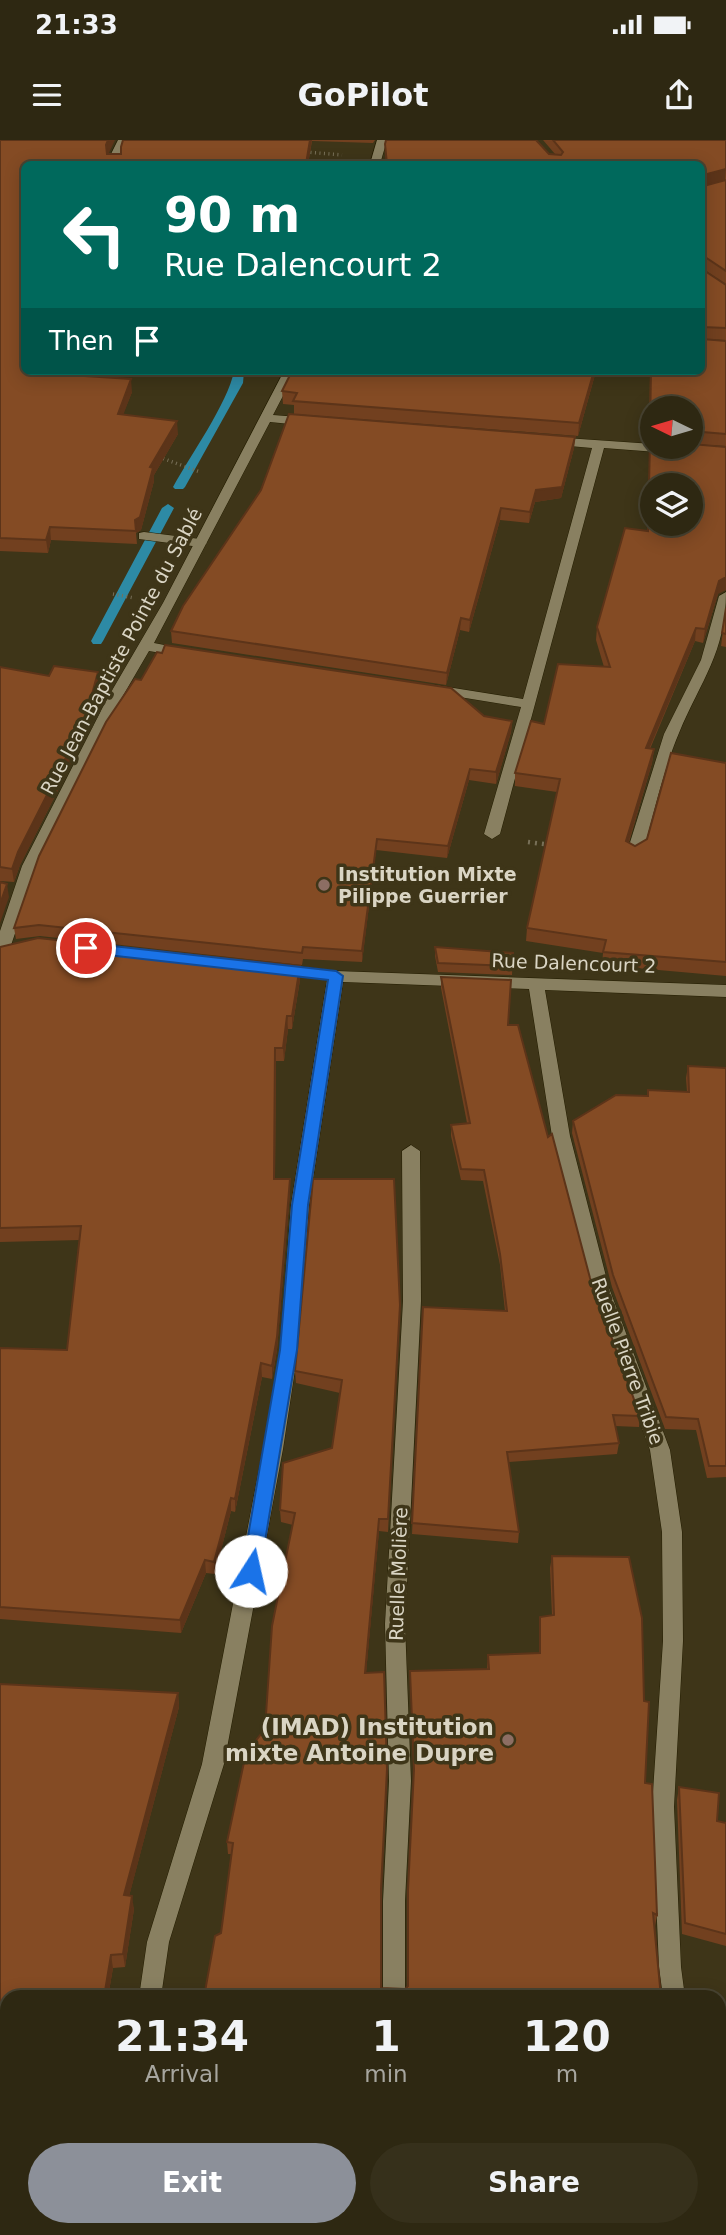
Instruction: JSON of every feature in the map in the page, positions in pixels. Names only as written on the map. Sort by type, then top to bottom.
[{"type":"street","points":[[114,161],[123,140]]},
{"type":"street","points":[[375,161],[382,140]]},
{"type":"street","name":"Rue Jean-Baptiste Pointe du Sablé","points":[[6,950],[30,866],[114,699],[146,646],[288,375]]},
{"type":"street","points":[[265,418],[321,423]]},
{"type":"street","points":[[544,440],[640,447]]},
{"type":"street","points":[[492,834],[599,444]]},
{"type":"street","points":[[144,536],[200,543]]},
{"type":"street","points":[[635,852],[671,734],[708,660],[726,596]]},
{"type":"street","points":[[146,646],[205,656]]},
{"type":"street","points":[[422,687],[529,704]]},
{"type":"street","points":[[0,888],[21,891]]},
{"type":"street","name":"Rue Dalencourt 2","points":[[258,967],[336,976],[726,991]]},
{"type":"street","points":[[151,1990],[158,1942],[213,1764],[266,1488],[289,1350],[300,1205],[336,976]]},
{"type":"street","name":"Ruelle Pierre Tribie","points":[[536,982],[561,1136],[600,1288],[660,1450],[672,1532],[673,1641],[663,1807],[673,1990]]},
{"type":"street","name":"Ruelle Molière","points":[[394,1990],[394,1901],[400,1781],[395,1624],[412,1301],[411,1151]]},
{"type":"path","points":[[298,152],[367,161]]},
{"type":"path","points":[[146,456],[195,470]]},
{"type":"path","points":[[113,594],[127,597]]},
{"type":"path","points":[[492,834],[506,840],[559,846]]},
{"type":"building","points":[[0,140],[108,140],[107,154],[121,154],[123,140],[310,140],[306,161],[21,161],[21,375],[87,375],[131,379],[118,414],[177,421],[150,467],[153,468],[140,517],[135,520],[136,531],[50,527],[46,540],[0,538]]},
{"type":"building","points":[[386,140],[536,140],[549,154],[561,155],[563,152],[553,140],[726,140],[726,169],[705,174],[705,161],[387,161]]},
{"type":"building","points":[[726,180],[726,271],[705,257],[705,186]]},
{"type":"building","points":[[705,271],[726,285],[726,328],[705,327]]},
{"type":"building","points":[[705,339],[726,341],[726,434],[704,432],[704,396],[651,396],[651,375],[705,375]]},
{"type":"building","points":[[290,375],[593,375],[579,423],[293,401],[297,393],[282,391]]},
{"type":"building","points":[[289,414],[575,437],[562,487],[536,490],[530,512],[501,508],[470,620],[461,618],[447,673],[171,631],[183,606],[261,490]]},
{"type":"building","points":[[704,445],[726,447],[726,577],[719,581],[705,629],[696,628],[646,748],[654,749],[626,841],[635,846],[647,839],[671,753],[726,763],[726,962],[603,952],[606,940],[527,928],[560,779],[515,773],[531,721],[544,724],[558,664],[610,667],[597,627],[625,528],[640,530],[640,536],[703,536],[703,473],[649,473],[650,459],[703,459]]},
{"type":"building","points":[[726,608],[726,634],[722,633]]},
{"type":"building","points":[[165,645],[451,688],[484,716],[512,721],[496,772],[470,769],[448,846],[377,839],[362,951],[303,947],[302,953],[39,925],[14,928],[39,856],[106,722],[135,679],[141,680],[157,652],[162,653]]},
{"type":"building","points":[[54,666],[98,672],[85,720],[12,869],[0,867],[0,667],[49,676]]},
{"type":"building","points":[[0,882],[7,884],[0,904]]},
{"type":"building","points":[[38,938],[300,966],[292,1016],[287,1016],[283,1048],[275,1048],[274,1179],[290,1179],[277,1337],[272,1366],[261,1363],[235,1499],[231,1498],[214,1562],[205,1560],[180,1620],[0,1607],[0,1348],[67,1350],[81,1226],[0,1228],[0,947]]},
{"type":"building","points":[[435,947],[513,953],[512,966],[438,963]]},
{"type":"building","points":[[441,977],[511,980],[508,1025],[518,1025],[548,1137],[552,1134],[590,1278],[640,1416],[613,1415],[619,1443],[507,1452],[519,1532],[412,1523],[423,1307],[507,1311],[500,1254],[484,1170],[461,1169],[451,1125],[470,1123]]},
{"type":"building","points":[[688,1066],[726,1068],[726,1466],[709,1466],[698,1419],[666,1417],[613,1275],[573,1121],[616,1095],[648,1096],[648,1090],[689,1092]]},
{"type":"building","points":[[313,1179],[394,1179],[400,1305],[388,1519],[379,1519],[365,1673],[384,1672],[387,1769],[381,1889],[381,1988],[405,1989],[408,1986],[408,1890],[414,1769],[410,1671],[489,1669],[488,1655],[540,1653],[540,1617],[554,1615],[552,1556],[629,1557],[642,1618],[644,1701],[649,1702],[645,1783],[652,1784],[657,1915],[653,1913],[660,1990],[205,1990],[215,1936],[221,1933],[233,1843],[227,1842],[246,1753],[265,1729],[272,1626],[295,1513],[280,1510],[283,1463],[332,1448],[342,1380],[295,1371]]},
{"type":"building","points":[[0,1684],[178,1693],[124,1895],[132,1896],[123,1954],[111,1955],[105,1990],[0,1990]]},
{"type":"building","points":[[679,1787],[719,1793],[717,1821],[726,1823],[726,1934],[685,1923]]},
{"type":"waterway","points":[[214,426],[237,383],[238,375]]},
{"type":"waterway","points":[[179,487],[211,430]]},
{"type":"waterway","points":[[97,641],[168,508]]},
{"type":"place","name":"Institution Mixte Pilippe Guerrier","points":[[324,885]]},
{"type":"place","name":"(IMAD) Institution mixte Antoine Dupre","points":[[508,1740]]},
{"type":"route","points":[[86,948],[336,976],[300,1205],[289,1350],[251,1571]]}]
